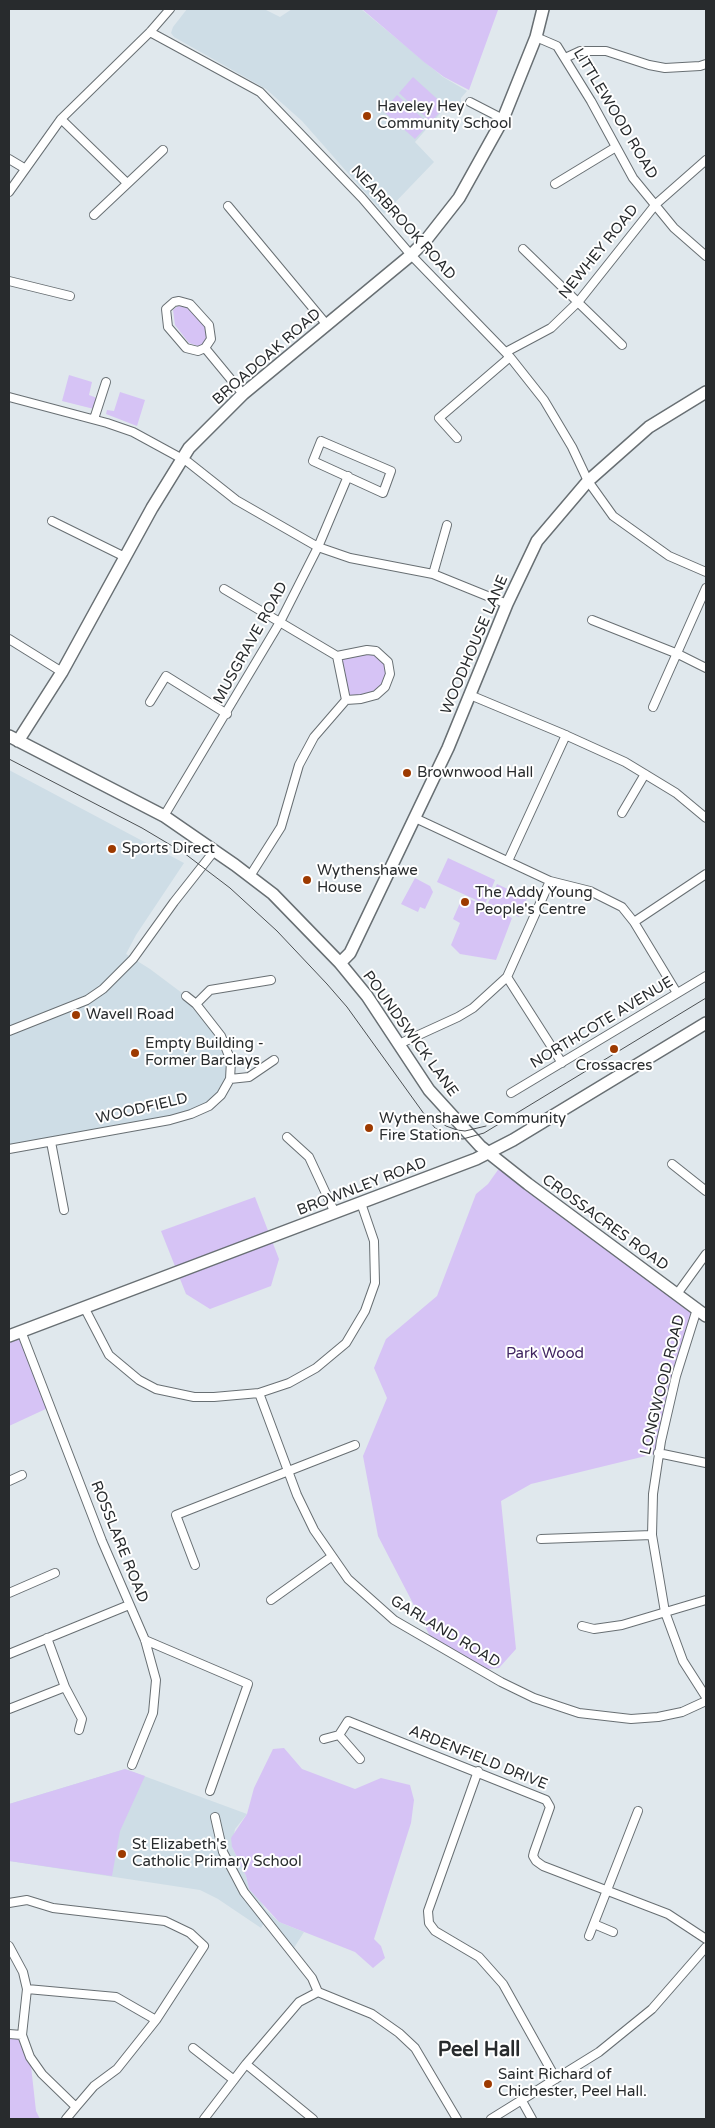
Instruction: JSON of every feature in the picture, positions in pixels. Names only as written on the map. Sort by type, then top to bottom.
[{"type":"street","points":[[9,192],[24,168],[61,119],[150,32],[170,9]]},
{"type":"street","name":"BROADOAK ROAD","points":[[13,738],[62,672],[124,557],[189,448],[243,394],[411,255],[426,240],[460,198],[503,119],[536,37],[543,9]]},
{"type":"street","name":"NEARBROOK ROAD","points":[[150,32],[260,92],[362,198],[411,255],[508,355],[548,408],[572,447],[588,481],[613,516],[669,556],[706,572]]},
{"type":"street","name":"LITTLEWOOD ROAD","points":[[536,37],[557,46],[633,178],[674,228],[706,256]]},
{"type":"street","points":[[565,58],[580,51],[606,51],[649,65],[665,68],[706,64]]},
{"type":"street","points":[[470,102],[503,119]]},
{"type":"street","points":[[61,119],[127,183]]},
{"type":"street","points":[[555,184],[616,147]]},
{"type":"street","points":[[94,215],[163,150]]},
{"type":"street","points":[[9,159],[24,168]]},
{"type":"street","name":"NEWHEY ROAD","points":[[457,438],[439,418],[508,355],[551,328],[579,302],[656,204],[706,160]]},
{"type":"street","points":[[228,206],[327,324]]},
{"type":"street","points":[[523,249],[622,345]]},
{"type":"street","points":[[9,281],[70,296]]},
{"type":"street","points":[[179,301],[190,304],[209,324],[211,339],[205,348],[198,351],[186,348],[168,327],[166,309],[174,302],[179,301]]},
{"type":"street","points":[[205,348],[243,394]]},
{"type":"street","points":[[94,419],[106,382]]},
{"type":"street","name":"WOODHOUSE LANE","points":[[340,963],[350,953],[448,748],[507,604],[536,541],[588,481],[649,427],[706,392]]},
{"type":"street","points":[[9,397],[94,419],[133,432],[182,458],[236,500],[318,547],[350,558],[433,574],[507,604]]},
{"type":"street","points":[[321,441],[391,471],[383,493],[348,476],[313,460],[321,441]]},
{"type":"street","name":"MUSGRAVE ROAD","points":[[164,816],[227,714],[280,622],[318,547],[348,476]]},
{"type":"street","points":[[52,521],[124,557]]},
{"type":"street","points":[[433,574],[447,525]]},
{"type":"street","points":[[653,707],[706,588]]},
{"type":"street","points":[[224,589],[337,656],[367,650],[376,651],[388,662],[390,674],[385,687],[376,695],[361,700],[346,700],[314,737],[299,765],[281,827],[250,876]]},
{"type":"street","points":[[592,620],[678,654],[706,668]]},
{"type":"street","points":[[9,639],[62,672]]},
{"type":"street","points":[[337,656],[346,700]]},
{"type":"street","points":[[150,702],[166,676],[227,714]]},
{"type":"street","points":[[470,695],[625,762],[676,793],[706,818]]},
{"type":"street","points":[[508,861],[566,735]]},
{"type":"street","name":"POUNDSWICK LANE","points":[[13,738],[164,816],[250,876],[294,914],[340,963],[367,996],[429,1090],[487,1153]]},
{"type":"street","points":[[622,813],[645,774]]},
{"type":"street","points":[[415,818],[550,881],[590,891],[608,898],[622,907],[634,922],[677,993]]},
{"type":"street","points":[[9,1031],[87,1000],[103,989],[133,959],[174,902],[215,850]]},
{"type":"street","points":[[634,922],[706,874]]},
{"type":"street","points":[[399,1044],[473,1008],[507,977],[550,881]]},
{"type":"street","name":"NORTHCOTE AVENUE","points":[[512,1093],[706,976]]},
{"type":"street","points":[[507,977],[562,1063]]},
{"type":"street","points":[[196,1004],[210,990],[271,980]]},
{"type":"street","points":[[186,996],[196,1004],[221,1036],[231,1061],[230,1078],[249,1077],[274,1060]]},
{"type":"street","name":"BROWNLEY ROAD","points":[[9,1336],[335,1213],[487,1153],[705,1025]]},
{"type":"street","name":"WOODFIELD","points":[[9,1148],[50,1142],[191,1114],[209,1106],[221,1095],[230,1078]]},
{"type":"street","points":[[287,1137],[309,1157],[335,1213]]},
{"type":"street","points":[[50,1142],[64,1210]]},
{"type":"street","name":"CROSSACRES ROAD","points":[[487,1153],[702,1312]]},
{"type":"street","points":[[672,1164],[706,1191]]},
{"type":"street","points":[[84,1307],[109,1355],[139,1380],[156,1389],[194,1397],[258,1393],[289,1383],[316,1368],[346,1343],[365,1311],[374,1283],[374,1241],[361,1203]]},
{"type":"street","points":[[677,1294],[706,1254]]},
{"type":"street","name":"LONGWOOD ROAD","points":[[702,1312],[676,1376],[658,1453],[653,1494],[652,1535],[665,1612],[682,1661],[706,1697]]},
{"type":"street","name":"ROSSLARE ROAD","points":[[21,1331],[129,1605],[145,1640],[156,1680],[153,1713],[132,1765]]},
{"type":"street","name":"GARLAND ROAD","points":[[258,1393],[288,1472],[314,1530],[331,1558],[361,1592],[394,1620],[501,1682],[534,1698],[579,1713],[631,1719],[682,1712],[706,1701]]},
{"type":"street","points":[[195,1565],[176,1515],[355,1445]]},
{"type":"street","points":[[658,1453],[706,1463]]},
{"type":"street","points":[[9,1480],[22,1475]]},
{"type":"street","points":[[541,1539],[652,1535]]},
{"type":"street","points":[[271,1600],[331,1558]]},
{"type":"street","points":[[9,1593],[55,1573]]},
{"type":"street","points":[[582,1626],[594,1629],[622,1625],[706,1600]]},
{"type":"street","points":[[9,1654],[129,1605]]},
{"type":"street","points":[[47,1638],[65,1688],[82,1719],[79,1730]]},
{"type":"street","points":[[145,1640],[248,1684],[210,1791]]},
{"type":"street","points":[[9,1709],[65,1688]]},
{"type":"street","name":"ARDENFIELD DRIVE","points":[[340,1735],[348,1721],[540,1797],[549,1803],[549,1814],[533,1856],[536,1861],[543,1866],[668,1914],[706,1939]]},
{"type":"street","points":[[324,1739],[340,1735],[360,1759]]},
{"type":"street","points":[[478,1771],[428,1911],[429,1923],[435,1931],[479,1957],[503,1984],[556,2079]]},
{"type":"street","points":[[589,1936],[638,1811]]},
{"type":"street","points":[[215,1817],[223,1852],[244,1892],[312,1978],[318,1992],[372,2014],[399,2033],[415,2048],[457,2119]]},
{"type":"street","points":[[9,1903],[26,1900],[53,1908],[112,1917],[139,1917],[165,1921],[190,1933],[204,1946],[156,2020],[117,2068],[94,2086],[66,2119]]},
{"type":"street","points":[[594,1924],[613,1932]]},
{"type":"street","points":[[9,1946],[23,1972],[27,1989],[22,2035],[30,2057],[42,2074],[76,2107]]},
{"type":"street","points":[[491,2119],[599,2052],[652,2009],[706,1947]]},
{"type":"street","points":[[27,1989],[116,1997],[156,2020]]},
{"type":"street","points":[[204,2119],[246,2064],[299,2002],[318,1992]]},
{"type":"street","points":[[9,2034],[22,2035]]},
{"type":"street","points":[[193,2048],[234,2080]]},
{"type":"street","points":[[246,2064],[313,2119]]},
{"type":"street","points":[[522,2101],[532,2119]]},
{"type":"shaded area","name":"Haveley Hey Community School","points":[[187,9],[264,9],[280,17],[292,9],[361,9],[443,77],[467,91],[461,98],[461,110],[446,107],[415,142],[434,162],[384,214],[302,121],[266,89],[174,37],[171,33],[173,27]]},
{"type":"shaded area","points":[[9,770],[184,863],[136,935],[126,954],[186,996],[221,1036],[231,1068],[221,1095],[191,1114],[9,1149]]},
{"type":"shaded area","name":"St Elizabeth's Catholic Primary School","points":[[125,1769],[247,1814],[235,1829],[232,1847],[246,1876],[249,1889],[260,1899],[265,1909],[279,1922],[304,1932],[292,1951],[265,1921],[261,1928],[218,1899],[200,1890],[9,1861],[9,1804]]},
{"type":"green space","points":[[362,9],[498,10],[469,90],[444,77],[424,62]]},
{"type":"green space","points":[[413,77],[445,106],[431,122],[399,93]]},
{"type":"green space","points":[[397,95],[429,124],[415,139],[383,111]]},
{"type":"green space","points":[[178,306],[192,308],[208,330],[208,338],[201,347],[189,343],[175,325],[173,310]]},
{"type":"green space","points":[[69,375],[92,382],[89,395],[97,398],[94,409],[62,401]]},
{"type":"green space","points":[[120,392],[145,400],[137,426],[106,414],[107,410],[114,411]]},
{"type":"green space","points":[[367,650],[388,662],[390,674],[376,695],[346,700],[337,656]]},
{"type":"green space","points":[[448,858],[495,880],[485,904],[437,882]]},
{"type":"green space","points":[[415,878],[430,886],[433,892],[425,909],[420,907],[418,912],[401,904]]},
{"type":"green space","points":[[497,884],[527,898],[519,917],[488,903]]},
{"type":"green space","points":[[463,896],[512,918],[496,960],[460,954],[451,945],[460,923],[453,919]]},
{"type":"green space","name":"Park Wood","points":[[500,1167],[697,1309],[658,1453],[531,1484],[501,1501],[516,1649],[499,1668],[487,1669],[432,1640],[378,1536],[363,1456],[387,1398],[374,1368],[386,1339],[437,1296],[476,1194],[488,1184]]},
{"type":"green space","points":[[255,1197],[279,1259],[271,1286],[210,1309],[186,1294],[161,1231]]},
{"type":"green space","points":[[21,1331],[50,1407],[9,1426],[9,1336]]},
{"type":"green space","points":[[284,1748],[302,1769],[355,1789],[381,1778],[410,1785],[414,1800],[411,1823],[374,1939],[381,1946],[385,1958],[373,1968],[355,1952],[279,1922],[249,1889],[246,1876],[232,1847],[231,1838],[247,1814],[254,1788],[273,1749]]},
{"type":"green space","points":[[125,1769],[145,1776],[120,1831],[112,1876],[9,1861],[9,1804]]},
{"type":"green space","points":[[9,2034],[22,2035],[30,2057],[36,2111],[40,2119],[9,2119]]},
{"type":"tram line","points":[[9,759],[142,828],[184,853],[230,888],[277,931],[327,984],[347,1007],[435,1128],[453,1138],[463,1139],[484,1133],[706,998]]},
{"type":"tram line","points":[[435,1118],[446,1126],[457,1130],[465,1131],[486,1126]]},
{"type":"place","name":"Haveley Hey Community School","points":[[367,116]]},
{"type":"place","name":"Brownwood Hall","points":[[407,773]]},
{"type":"place","name":"Sports Direct","points":[[112,849]]},
{"type":"place","name":"Wythenshawe House","points":[[307,880]]},
{"type":"place","name":"The Addy Young People's Centre","points":[[465,902]]},
{"type":"place","name":"Wavell Road","points":[[76,1015]]},
{"type":"place","name":"Crossacres","points":[[614,1049]]},
{"type":"place","name":"Empty Building - Former Barclays","points":[[135,1053]]},
{"type":"place","name":"Wythenshawe Community Fire Station","points":[[369,1128]]},
{"type":"place","name":"St Elizabeth's Catholic Primary School","points":[[122,1854]]},
{"type":"place","name":"Saint Richard of Chichester, Peel Hall.","points":[[488,2084]]},
{"type":"district","name":"Peel Hall","points":[[479,2051]]}]
